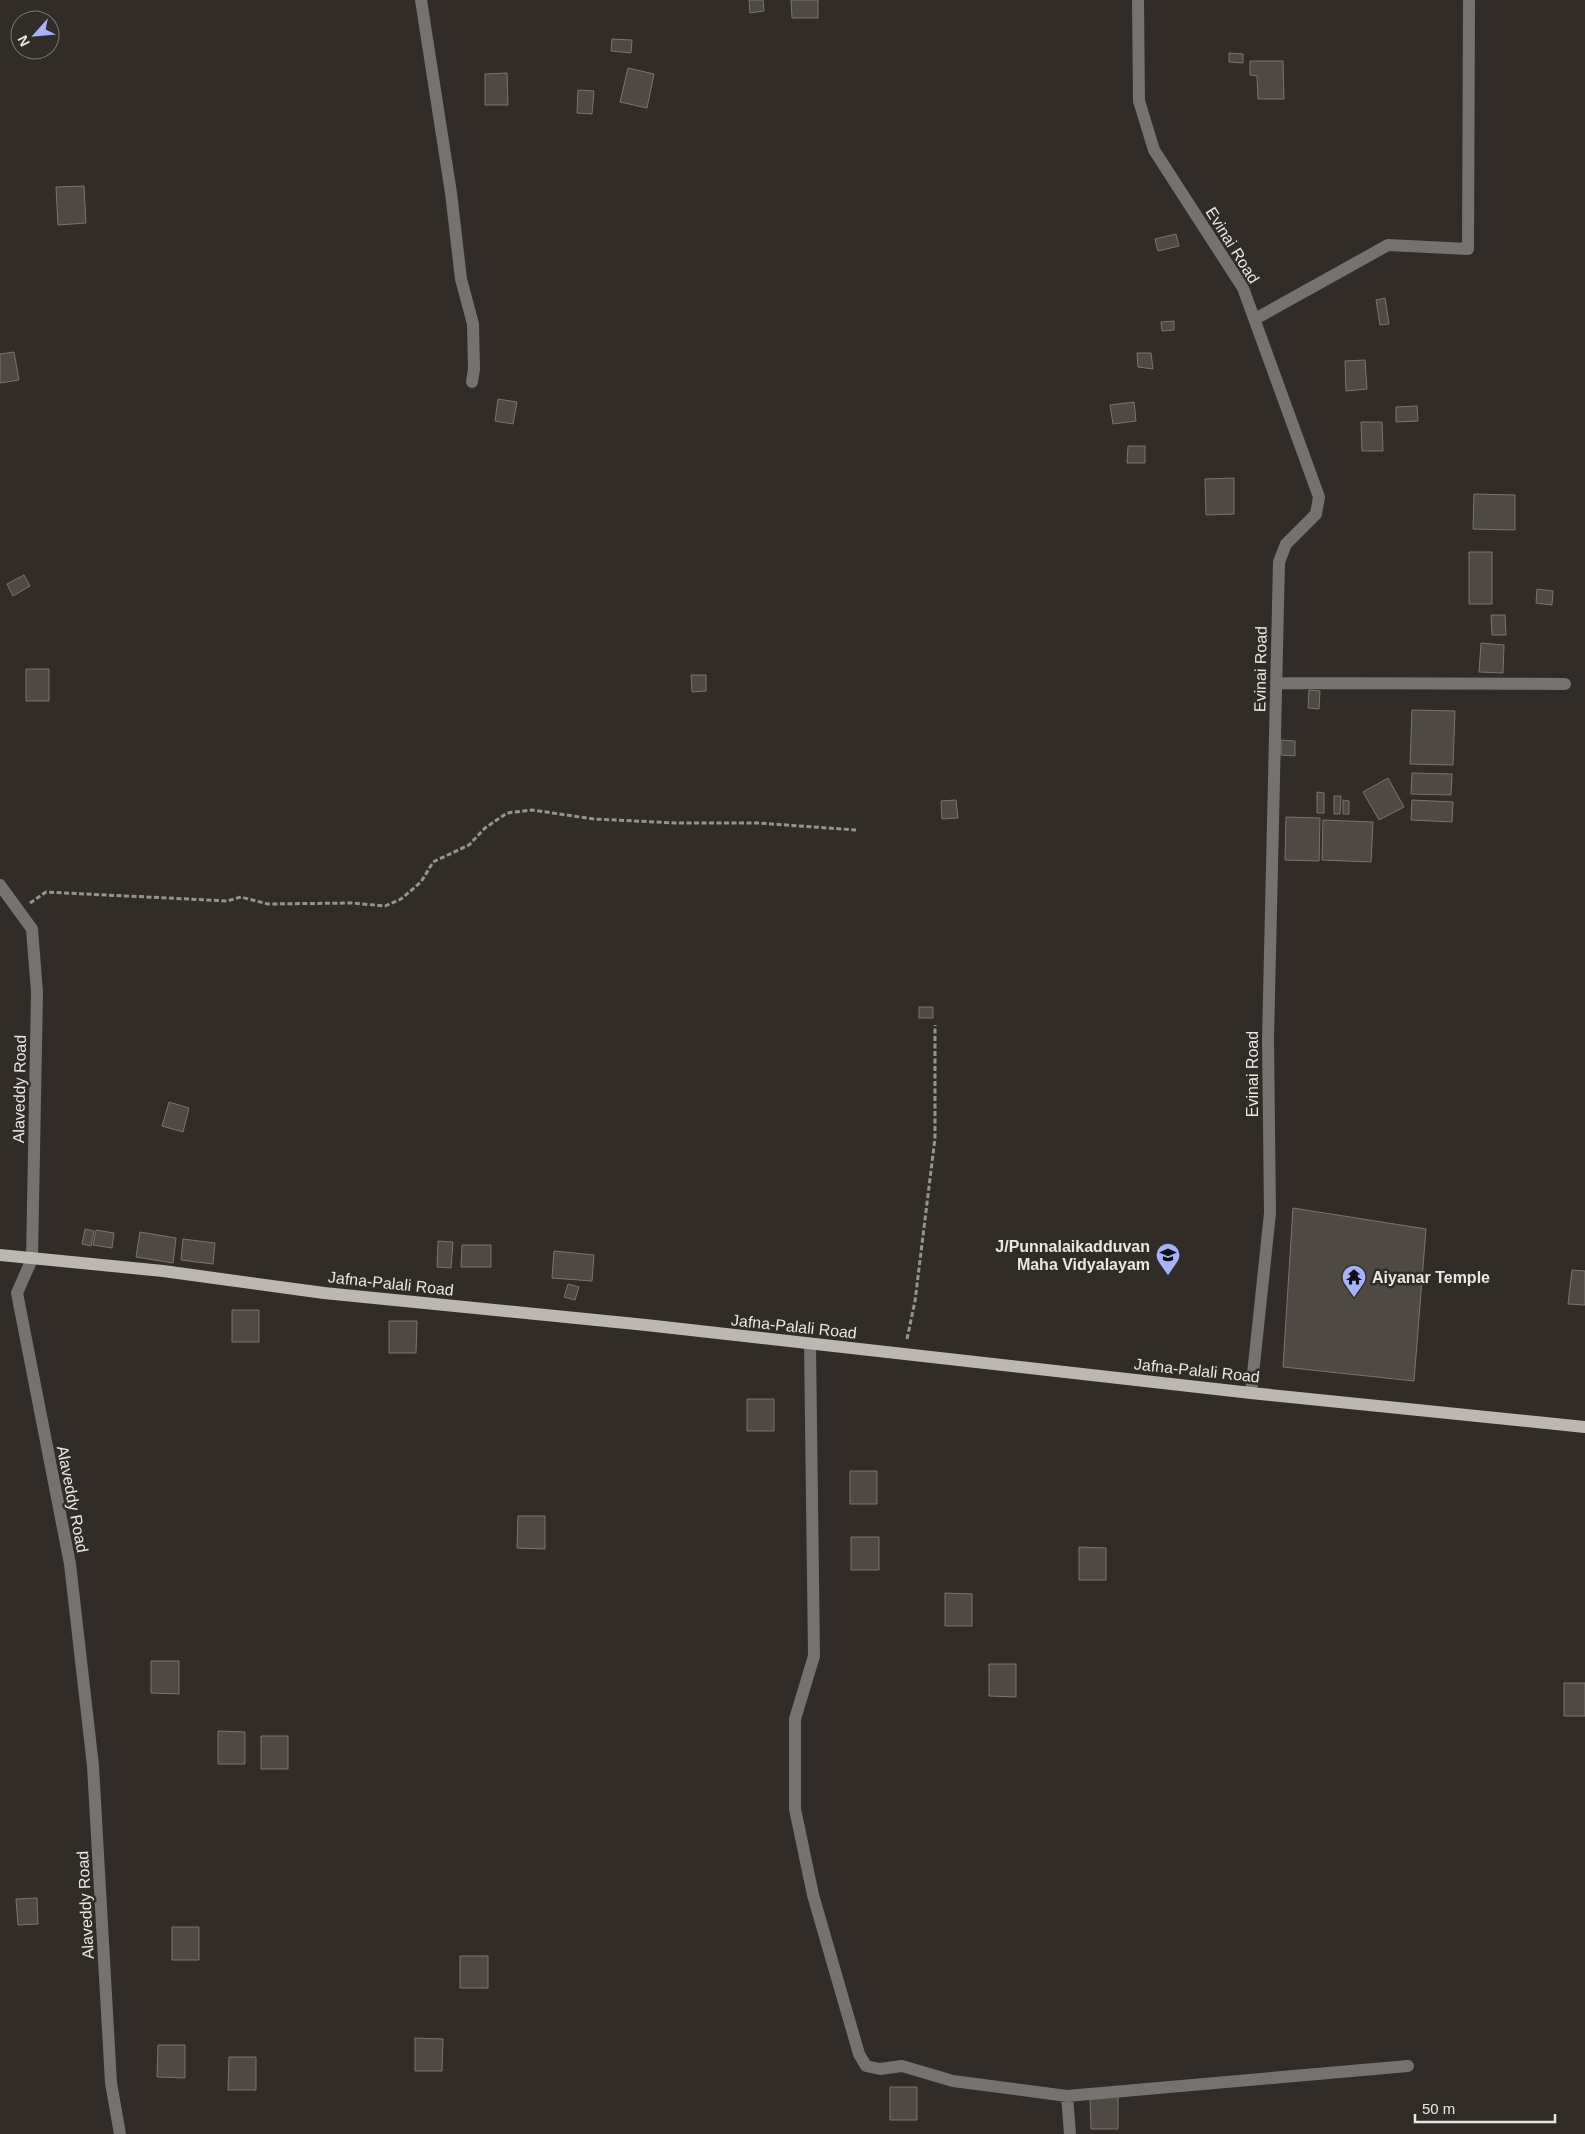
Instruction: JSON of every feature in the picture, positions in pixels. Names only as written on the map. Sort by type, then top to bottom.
[{"type":"main road","name":"Jafna-Palali Road","points":[[0,1255],[163,1271],[324,1293],[1585,1427]]},
{"type":"street","points":[[421,0],[451,193],[461,279],[473,324],[474,369],[472,382]]},
{"type":"street","name":"Evinai Road","points":[[1138,0],[1139,101],[1154,150],[1242,288],[1319,497],[1316,514],[1286,544],[1279,562],[1268,1039],[1270,1214],[1251,1393]]},
{"type":"street","points":[[1255,319],[1388,246],[1468,248],[1469,0]]},
{"type":"street","points":[[1276,683],[1565,684]]},
{"type":"street","name":"Alaveddy Road","points":[[0,884],[32,929],[37,992],[32,1259],[16,1293],[70,1564],[93,1766],[112,2083],[120,2134]]},
{"type":"street","points":[[810,1344],[814,1656],[795,1719],[795,1809],[813,1895],[859,2054],[866,2066],[880,2068],[902,2066],[953,2081],[1067,2096],[1408,2066]]},
{"type":"street","points":[[1067,2096],[1070,2134]]},
{"type":"path","points":[[18,910],[46,892],[227,901],[241,897],[268,904],[352,903],[385,906],[401,899],[421,882],[433,862],[469,845],[485,828],[508,813],[532,810],[594,819],[675,823],[758,822],[856,830]]},
{"type":"path","points":[[903,1354],[915,1301],[935,1138],[935,1025]]},
{"type":"building","points":[[749,0],[763,0],[764,11],[750,13]]},
{"type":"building","points":[[791,0],[818,0],[818,18],[792,18]]},
{"type":"building","points":[[612,39],[632,40],[631,53],[611,51]]},
{"type":"building","points":[[1229,53],[1243,54],[1243,63],[1229,62]]},
{"type":"building","points":[[1250,61],[1283,61],[1284,99],[1258,99],[1257,76],[1250,75]]},
{"type":"building","points":[[628,68],[654,74],[647,108],[620,102]]},
{"type":"building","points":[[507,73],[508,105],[485,105],[485,74]]},
{"type":"building","points":[[578,90],[594,91],[592,114],[577,113]]},
{"type":"building","points":[[84,186],[86,223],[58,225],[56,187]]},
{"type":"building","points":[[1176,234],[1179,246],[1158,251],[1155,239]]},
{"type":"building","points":[[1385,298],[1389,324],[1380,325],[1376,300]]},
{"type":"building","points":[[1174,321],[1174,330],[1162,331],[1161,322]]},
{"type":"building","points":[[14,352],[19,380],[0,383],[0,354]]},
{"type":"building","points":[[1137,353],[1151,353],[1153,369],[1138,367]]},
{"type":"building","points":[[1365,360],[1367,389],[1346,391],[1345,361]]},
{"type":"building","points":[[498,399],[517,402],[513,424],[495,421]]},
{"type":"building","points":[[1134,402],[1136,421],[1113,424],[1110,405]]},
{"type":"building","points":[[1417,406],[1418,421],[1396,422],[1396,407]]},
{"type":"building","points":[[1361,422],[1382,422],[1383,451],[1362,451]]},
{"type":"building","points":[[1128,446],[1145,446],[1145,463],[1127,463]]},
{"type":"building","points":[[1234,478],[1234,514],[1206,515],[1205,479]]},
{"type":"building","points":[[1474,494],[1515,495],[1515,530],[1473,529]]},
{"type":"building","points":[[1469,552],[1492,552],[1492,604],[1469,604]]},
{"type":"building","points":[[24,575],[30,586],[13,596],[7,584]]},
{"type":"building","points":[[1537,589],[1553,591],[1552,605],[1536,603]]},
{"type":"building","points":[[1491,615],[1505,615],[1506,635],[1492,635]]},
{"type":"building","points":[[1481,643],[1504,645],[1503,673],[1479,672]]},
{"type":"building","points":[[26,669],[49,669],[49,701],[26,701]]},
{"type":"building","points":[[691,675],[706,675],[706,691],[692,692]]},
{"type":"building","points":[[1309,690],[1320,691],[1319,709],[1308,708]]},
{"type":"building","points":[[1412,710],[1455,711],[1453,765],[1410,764]]},
{"type":"building","points":[[1281,740],[1295,741],[1295,756],[1281,755]]},
{"type":"building","points":[[1412,773],[1452,774],[1451,795],[1411,794]]},
{"type":"building","points":[[1388,778],[1404,807],[1379,820],[1363,792]]},
{"type":"building","points":[[1317,792],[1324,793],[1324,813],[1317,813]]},
{"type":"building","points":[[1334,796],[1341,796],[1340,814],[1334,814]]},
{"type":"building","points":[[956,800],[958,818],[942,819],[941,801]]},
{"type":"building","points":[[1343,800],[1349,801],[1349,814],[1343,814]]},
{"type":"building","points":[[1412,800],[1453,802],[1452,822],[1411,820]]},
{"type":"building","points":[[1286,817],[1320,818],[1319,861],[1285,860]]},
{"type":"building","points":[[1323,820],[1373,822],[1371,862],[1322,860]]},
{"type":"building","points":[[919,1007],[933,1007],[933,1018],[919,1018]]},
{"type":"building","points":[[169,1102],[189,1108],[183,1132],[162,1126]]},
{"type":"building","name":"Aiyanar Temple","points":[[1293,1208],[1426,1229],[1414,1381],[1283,1367]]},
{"type":"building","points":[[85,1229],[94,1231],[91,1246],[82,1244]]},
{"type":"building","points":[[96,1230],[114,1233],[112,1248],[93,1245]]},
{"type":"building","points":[[140,1232],[176,1238],[173,1263],[136,1257]]},
{"type":"building","points":[[183,1239],[215,1243],[213,1264],[181,1260]]},
{"type":"building","points":[[438,1241],[453,1242],[451,1268],[437,1267]]},
{"type":"building","points":[[462,1245],[491,1245],[491,1267],[461,1267]]},
{"type":"building","points":[[554,1251],[594,1255],[592,1281],[552,1278]]},
{"type":"building","points":[[1572,1270],[1585,1271],[1585,1305],[1568,1304]]},
{"type":"building","points":[[568,1284],[579,1287],[575,1300],[564,1297]]},
{"type":"building","points":[[232,1310],[259,1310],[259,1342],[232,1342]]},
{"type":"building","points":[[389,1321],[417,1321],[416,1353],[389,1353]]},
{"type":"building","points":[[747,1399],[774,1399],[774,1431],[747,1431]]},
{"type":"building","points":[[850,1471],[877,1471],[877,1504],[850,1504]]},
{"type":"building","points":[[518,1516],[545,1516],[545,1549],[517,1548]]},
{"type":"building","points":[[851,1537],[879,1537],[879,1570],[851,1570]]},
{"type":"building","points":[[1079,1547],[1106,1548],[1106,1580],[1079,1580]]},
{"type":"building","points":[[945,1593],[972,1594],[972,1626],[945,1626]]},
{"type":"building","points":[[151,1661],[179,1661],[179,1694],[151,1693]]},
{"type":"building","points":[[989,1664],[1016,1664],[1016,1697],[989,1696]]},
{"type":"building","points":[[1564,1683],[1585,1683],[1585,1716],[1564,1716]]},
{"type":"building","points":[[218,1731],[245,1732],[245,1764],[218,1764]]},
{"type":"building","points":[[261,1736],[288,1736],[288,1769],[261,1769]]},
{"type":"building","points":[[37,1898],[38,1924],[18,1925],[16,1899]]},
{"type":"building","points":[[172,1927],[199,1927],[199,1960],[172,1960]]},
{"type":"building","points":[[460,1956],[488,1956],[488,1988],[460,1988]]},
{"type":"building","points":[[415,2038],[443,2039],[442,2071],[415,2071]]},
{"type":"building","points":[[158,2045],[185,2045],[185,2078],[157,2077]]},
{"type":"building","points":[[229,2057],[256,2057],[256,2090],[228,2090]]},
{"type":"building","points":[[890,2087],[917,2087],[917,2120],[890,2120]]},
{"type":"building","points":[[1090,2097],[1118,2097],[1118,2129],[1091,2129]]},
{"type":"place","name":"J/Punnalaikadduvan Maha Vidyalayam","points":[[1168,1276]]},
{"type":"place","name":"Aiyanar Temple","points":[[1354,1298]]}]
